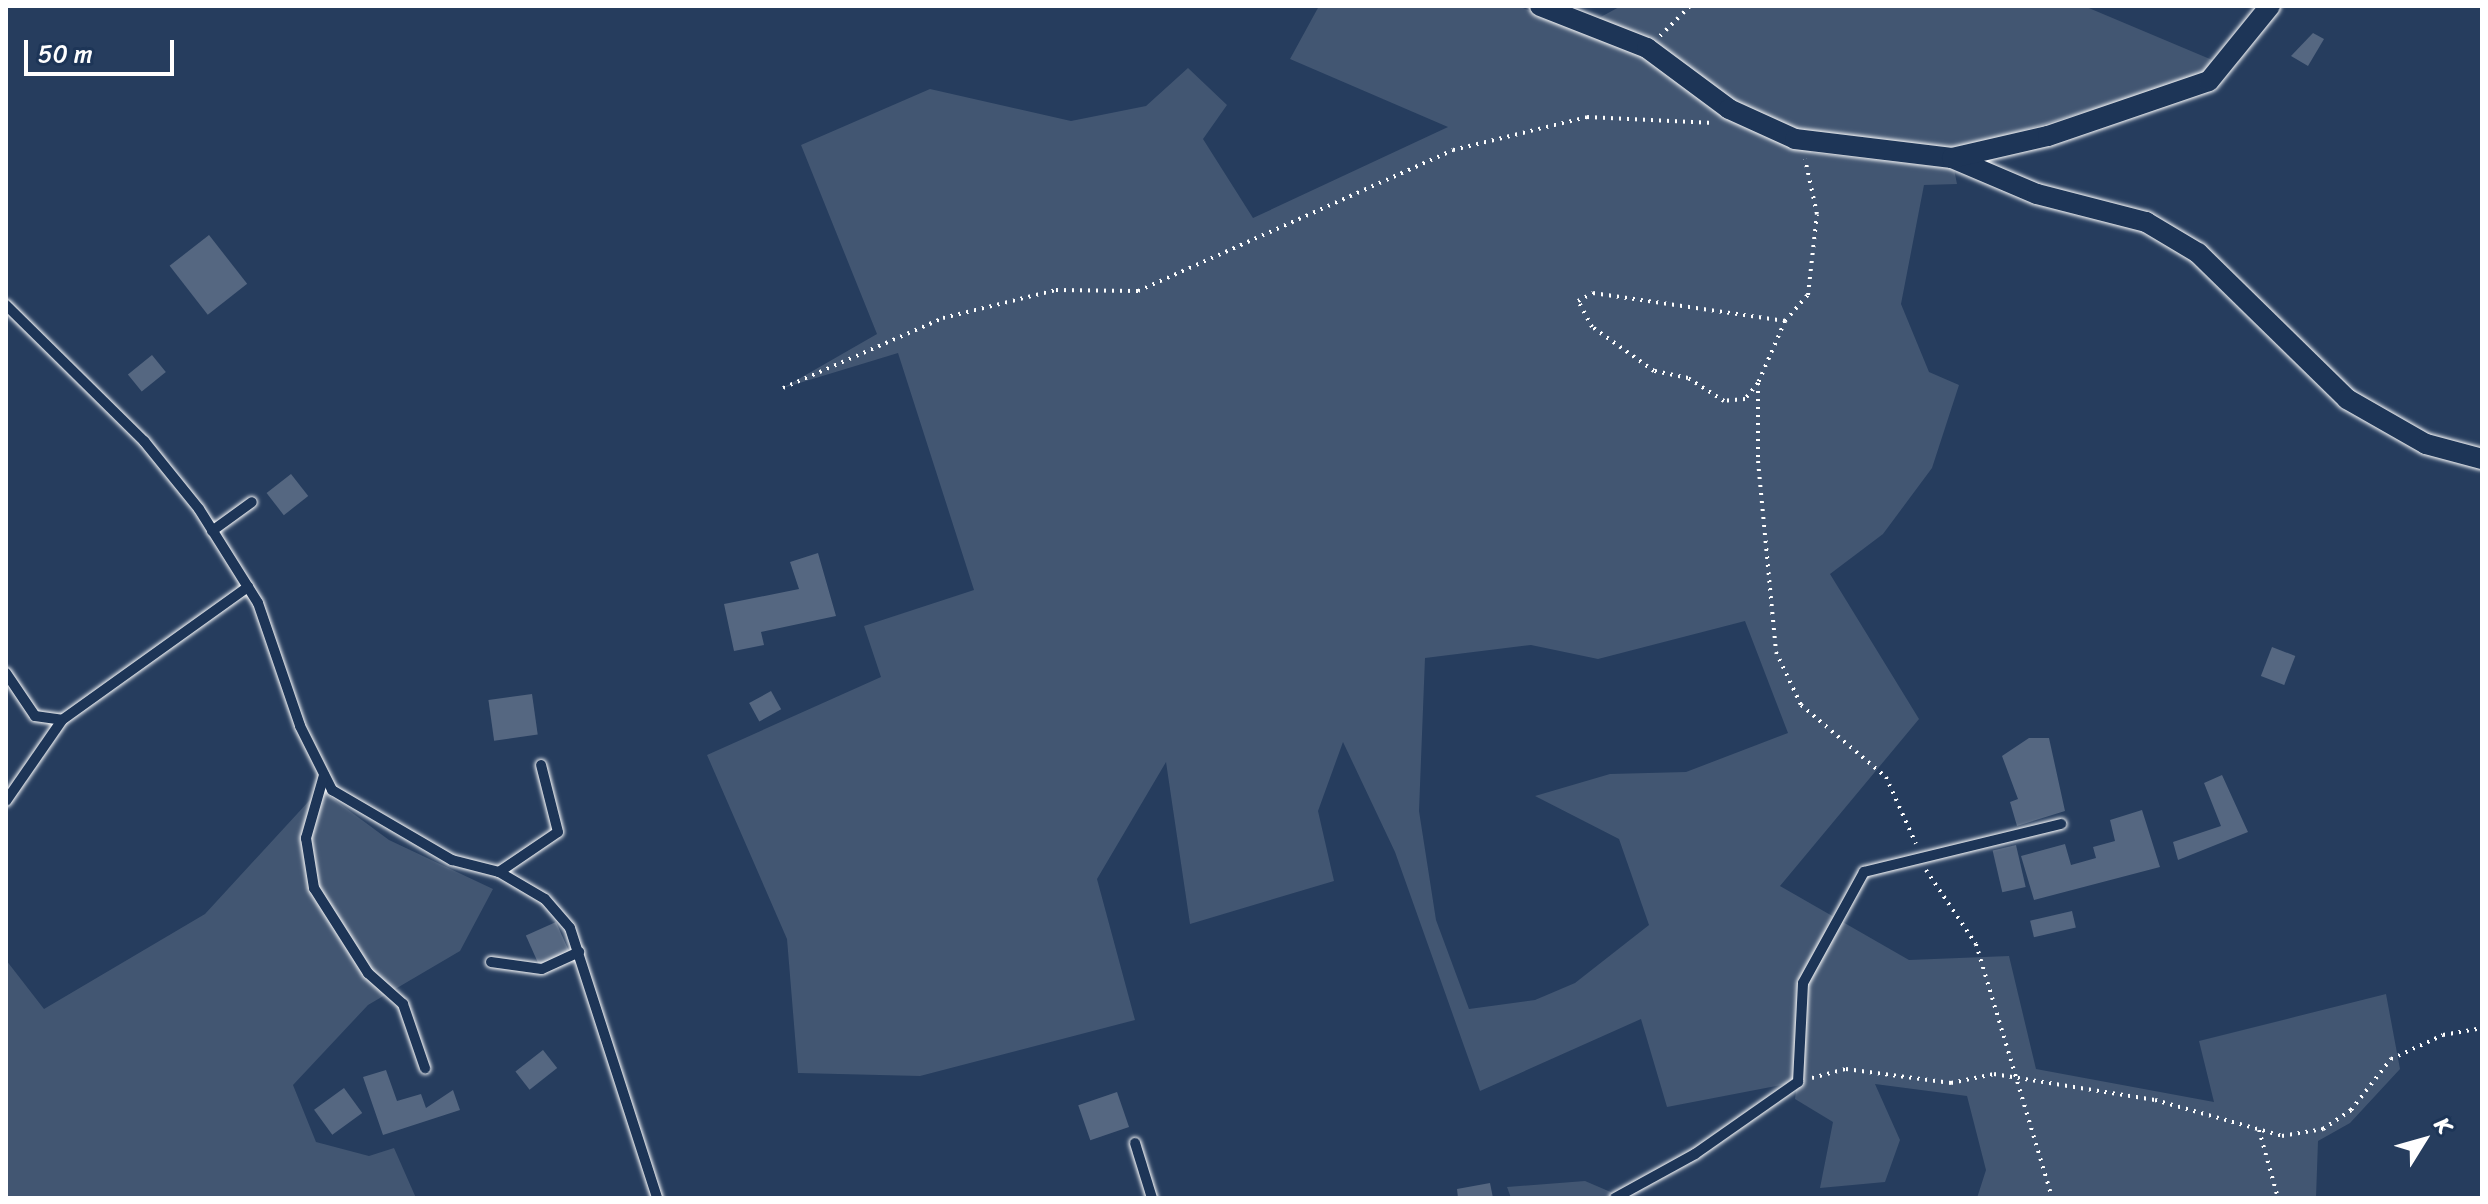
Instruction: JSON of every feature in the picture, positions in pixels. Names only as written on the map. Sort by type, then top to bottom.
[{"type":"street","points":[[1540,6],[1647,48],[1729,109],[1795,139],[1952,158],[2037,194],[2146,222],[2198,253],[2347,399],[2426,444],[2482,459]]},
{"type":"street","points":[[1952,158],[2048,136],[2209,81],[2270,6]]},
{"type":"lane","points":[[6,305],[144,441],[212,531],[248,587],[332,790],[452,860],[499,872],[545,899],[579,952],[657,1198]]},
{"type":"lane","points":[[212,531],[252,502]]},
{"type":"lane","points":[[6,801],[62,720],[248,587]]},
{"type":"lane","points":[[6,673],[35,716],[62,720]]},
{"type":"lane","points":[[499,872],[558,832],[541,765]]},
{"type":"lane","points":[[324,775],[306,838],[314,888],[368,973],[403,1004],[425,1068]]},
{"type":"lane","points":[[1615,1198],[1695,1154],[1798,1082],[1803,983],[1864,872],[2061,824]]},
{"type":"lane","points":[[491,962],[542,969],[579,952]]},
{"type":"lane","points":[[1135,1143],[1152,1198]]},
{"type":"path","points":[[1647,48],[1690,6]]},
{"type":"path","points":[[783,388],[943,318],[1056,290],[1138,291],[1453,150],[1587,117],[1725,123]]},
{"type":"path","points":[[1785,321],[1593,293],[1578,301],[1592,327],[1654,371],[1688,378],[1724,401],[1745,399],[1758,383],[1785,321],[1808,295],[1817,214],[1813,175],[1795,139]]},
{"type":"path","points":[[1758,383],[1758,461],[1776,652],[1801,705],[1886,777],[1915,832],[1918,859],[1976,944],[2020,1081],[2052,1198]]},
{"type":"path","points":[[1798,1082],[1846,1069],[1951,1083],[1994,1074],[2020,1081],[2155,1100],[2282,1136],[2323,1129],[2351,1110],[2391,1059],[2443,1035],[2482,1028]]},
{"type":"path","points":[[2259,1130],[2278,1198]]},
{"type":"shaded area","points":[[1319,6],[1518,6],[1643,56],[1720,115],[1813,153],[1954,169],[1957,184],[1924,185],[1901,304],[1929,372],[1959,385],[1932,468],[1883,534],[1830,574],[1919,719],[1780,886],[1909,960],[2009,956],[2036,1069],[2214,1102],[2199,1041],[2386,994],[2400,1069],[2350,1123],[2318,1141],[2316,1198],[1977,1198],[1986,1170],[1967,1096],[1875,1084],[1900,1140],[1885,1182],[1820,1188],[1833,1122],[1795,1099],[1797,1082],[1667,1107],[1641,1019],[1480,1091],[1395,852],[1343,742],[1318,811],[1334,881],[1190,924],[1166,762],[1097,879],[1135,1020],[920,1076],[798,1073],[787,939],[707,755],[881,677],[864,626],[974,590],[898,353],[783,388],[877,334],[801,145],[930,89],[1071,121],[1146,106],[1188,68],[1227,105],[1203,139],[1253,218],[1448,127],[1290,59]],"holes":[[[1745,621],[1788,733],[1686,772],[1610,774],[1535,796],[1619,839],[1649,925],[1575,983],[1535,1000],[1469,1009],[1436,920],[1419,811],[1425,658],[1531,645],[1598,659]]]},
{"type":"shaded area","points":[[1621,6],[2084,6],[2217,62],[2206,76],[1950,152],[1797,131],[1730,101],[1597,19]]},
{"type":"shaded area","points":[[320,789],[389,840],[493,889],[460,951],[368,1005],[293,1085],[316,1142],[369,1156],[394,1148],[416,1198],[6,1198],[6,960],[44,1009],[205,914]]},
{"type":"shaded area","points":[[1585,1181],[1620,1196],[1511,1198],[1507,1187]]},
{"type":"building","points":[[2313,33],[2324,39],[2308,66],[2291,56]]},
{"type":"building","points":[[209,235],[247,284],[208,315],[170,266]]},
{"type":"building","points":[[152,355],[166,372],[142,392],[128,375]]},
{"type":"building","points":[[291,474],[308,496],[284,515],[267,493]]},
{"type":"building","points":[[818,553],[836,616],[761,632],[764,645],[734,651],[724,604],[799,589],[790,562]]},
{"type":"building","points":[[2272,647],[2295,656],[2284,685],[2261,676]]},
{"type":"building","points":[[771,691],[781,709],[759,721],[749,703]]},
{"type":"building","points":[[532,694],[538,735],[494,741],[488,700]]},
{"type":"building","points":[[2029,738],[2049,738],[2065,811],[2017,826],[2010,802],[2018,799],[2002,756]]},
{"type":"building","points":[[2222,775],[2248,832],[2178,860],[2173,842],[2221,826],[2204,783]]},
{"type":"building","points":[[2142,810],[2160,867],[2034,900],[2021,856],[2065,844],[2071,865],[2096,858],[2093,847],[2115,841],[2110,820]]},
{"type":"building","points":[[2016,845],[2026,887],[2002,892],[1993,850]]},
{"type":"building","points":[[2072,911],[2076,928],[2034,937],[2030,921]]},
{"type":"building","points":[[556,922],[569,951],[539,965],[526,935]]},
{"type":"building","points":[[543,1050],[557,1068],[530,1090],[515,1072]]},
{"type":"building","points":[[386,1070],[397,1101],[421,1094],[426,1108],[453,1090],[460,1110],[383,1135],[363,1077]]},
{"type":"building","points":[[344,1088],[362,1113],[332,1135],[314,1110]]},
{"type":"building","points":[[1117,1092],[1129,1127],[1090,1140],[1078,1105]]},
{"type":"building","points":[[1490,1183],[1493,1198],[1458,1198],[1457,1189]]}]
